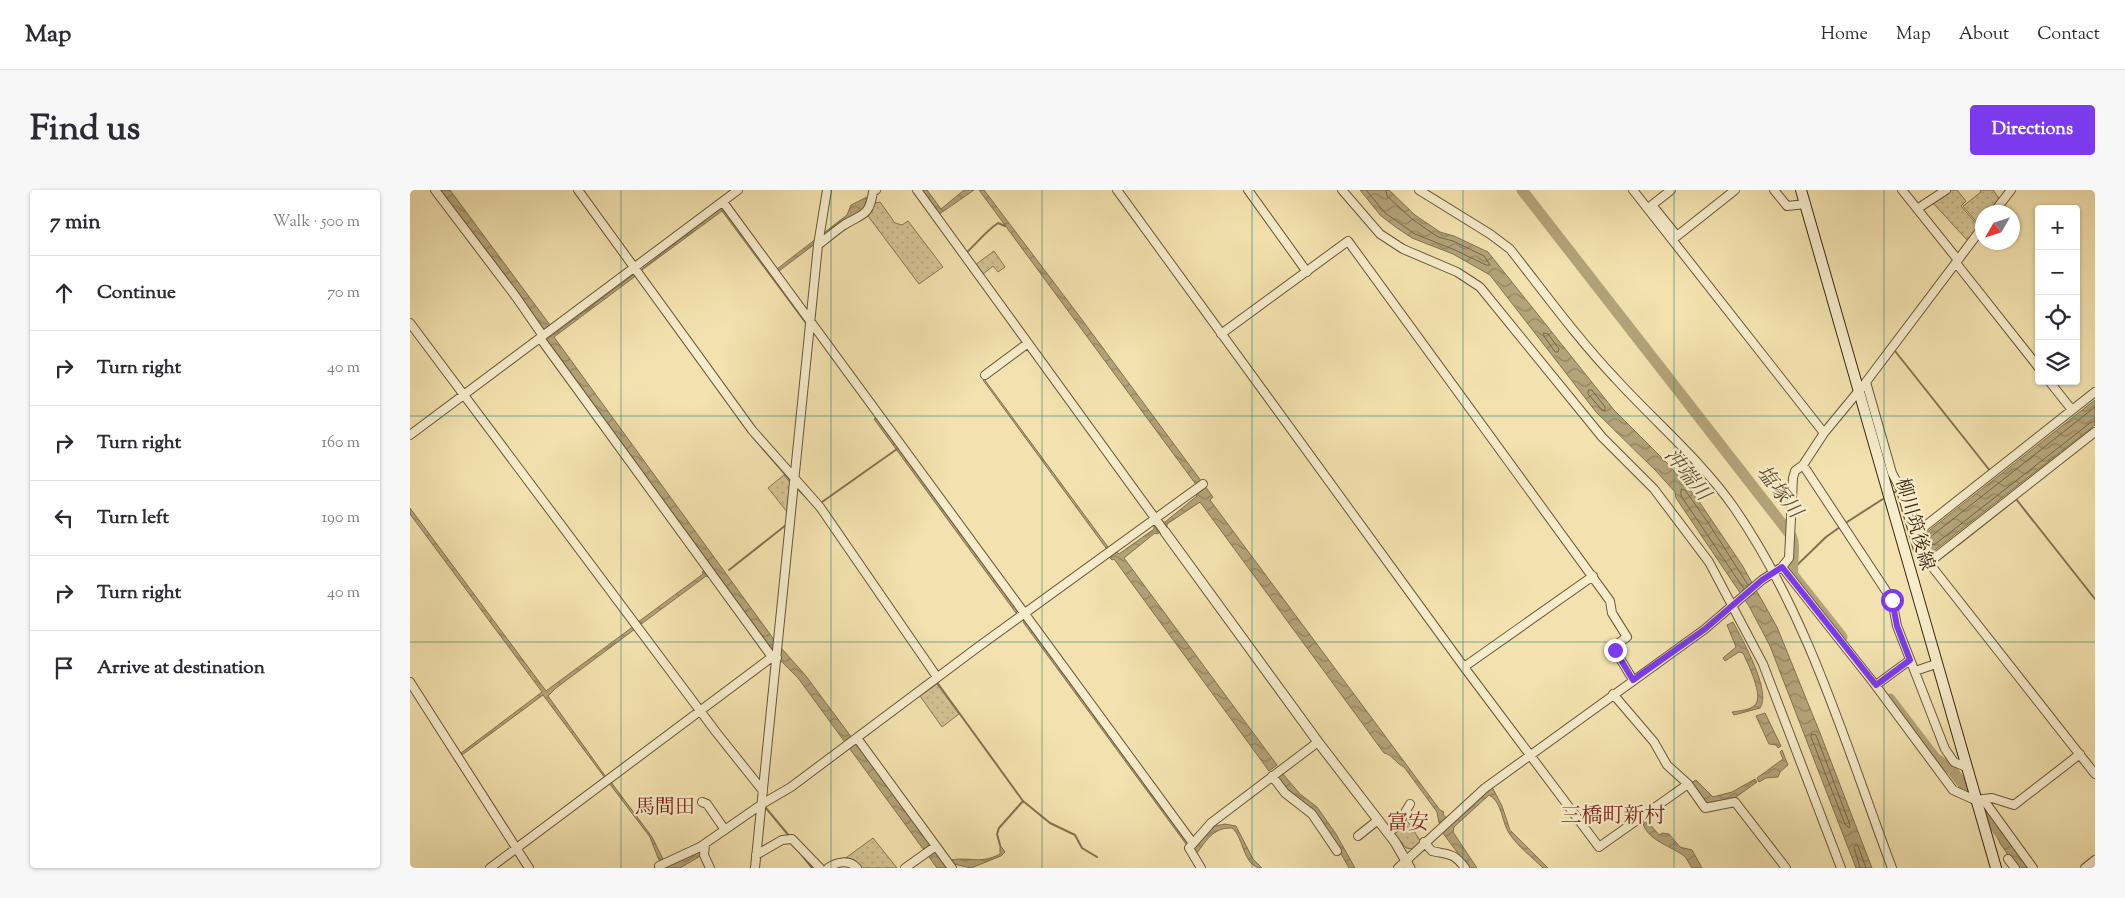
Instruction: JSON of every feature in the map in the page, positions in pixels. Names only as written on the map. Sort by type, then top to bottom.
[{"type":"main road","name":"柳川筑後線","points":[[1802,190],[1863,385],[1936,664],[1966,767],[1979,800],[1996,868]]},
{"type":"street","points":[[435,190],[516,297],[542,337],[776,657]]},
{"type":"street","points":[[578,190],[636,267],[752,430],[820,507],[937,677]]},
{"type":"street","points":[[410,435],[738,190]]},
{"type":"street","points":[[755,868],[818,245],[827,190]]},
{"type":"street","points":[[818,245],[844,225],[866,213],[871,206],[872,192],[876,190]]},
{"type":"street","points":[[917,190],[1318,742],[1388,833],[1408,864]]},
{"type":"street","points":[[1117,190],[1464,667],[1599,846],[1688,784]]},
{"type":"street","points":[[1248,190],[1307,272]]},
{"type":"street","points":[[1342,190],[1380,234],[1403,249],[1457,272],[1480,288],[1602,437],[1654,489],[1709,562],[1734,604],[1763,664],[1841,868]]},
{"type":"street","points":[[1419,190],[1490,234],[1510,249],[1613,376],[1725,496],[1774,573],[1822,678],[1892,868]]},
{"type":"street","points":[[1633,190],[1824,433]]},
{"type":"street","points":[[1671,190],[1652,205],[1677,236],[1735,190]]},
{"type":"street","points":[[1774,190],[1786,206],[1806,204]]},
{"type":"street","points":[[1902,190],[2035,363]]},
{"type":"street","points":[[1917,209],[1946,190]]},
{"type":"street","points":[[1999,205],[2011,190]]},
{"type":"street","points":[[723,202],[1192,842]]},
{"type":"street","points":[[1398,868],[1408,864],[1424,842],[1485,788],[1705,629],[1762,580],[1782,567],[1789,558],[1793,478],[1796,471],[1803,465],[1824,433],[1863,385],[1975,238]]},
{"type":"street","points":[[1221,334],[1348,241],[1610,601],[1612,613],[1627,637],[1619,642],[1615,650],[1633,680]]},
{"type":"street","points":[[410,323],[763,791]]},
{"type":"street","points":[[985,375],[1028,343]]},
{"type":"street","points":[[1863,385],[1892,473],[1901,490],[1918,549],[2095,774]]},
{"type":"street","points":[[2052,385],[2072,410]]},
{"type":"street","points":[[1915,534],[2095,392]]},
{"type":"street","points":[[1928,563],[2095,433]]},
{"type":"street","points":[[1803,465],[1892,600],[1897,626],[1945,750],[1954,762],[1966,767]]},
{"type":"street","points":[[659,866],[705,844],[762,804],[791,787],[937,677],[1157,521],[1203,484]]},
{"type":"street","points":[[1782,567],[1876,685],[1953,790],[1979,800],[1992,798],[2014,805],[2080,754]]},
{"type":"street","points":[[1464,667],[1593,576]]},
{"type":"street","points":[[490,868],[776,657]]},
{"type":"street","points":[[1876,685],[1910,660]]},
{"type":"street","points":[[1915,671],[1936,664]]},
{"type":"street","points":[[410,682],[529,868]]},
{"type":"street","points":[[1614,694],[1654,742],[1667,765],[1688,784],[1705,808],[1735,802],[1786,868]]},
{"type":"street","points":[[857,738],[952,868]]},
{"type":"street","points":[[1201,868],[1189,848],[1192,842],[1211,823],[1318,742]]},
{"type":"street","points":[[1272,776],[1285,793],[1312,814],[1336,851]]},
{"type":"street","points":[[1979,800],[2033,868]]},
{"type":"street","points":[[702,802],[707,804],[725,830]]},
{"type":"street","points":[[1388,833],[1397,826],[1410,804]]},
{"type":"street","points":[[1358,836],[1378,820]]},
{"type":"street","points":[[756,855],[782,840],[792,839],[820,868]]},
{"type":"street","points":[[1424,842],[1432,851],[1450,854],[1457,858],[1465,868]]},
{"type":"street","points":[[705,844],[704,855],[710,868]]},
{"type":"street","points":[[906,868],[936,846]]},
{"type":"street","points":[[2008,859],[2015,868]]},
{"type":"street","points":[[2085,868],[2095,860]]},
{"type":"street","points":[[828,868],[835,863],[850,863],[857,868]]},
{"type":"shaded area","points":[[1950,190],[1957,190],[1966,201],[1961,206],[1975,222],[1975,232],[1968,241],[1933,203]]},
{"type":"shaded area","points":[[1980,190],[1993,190],[2000,200],[1996,205],[1975,205],[1975,220],[1963,206],[1981,192]]},
{"type":"shaded area","points":[[880,202],[895,223],[902,225],[908,221],[943,267],[919,284],[868,216],[875,203]]},
{"type":"shaded area","points":[[994,251],[1005,267],[998,272],[993,266],[982,275],[975,265]]},
{"type":"shaded area","points":[[784,475],[791,484],[788,513],[768,488]]},
{"type":"shaded area","points":[[937,684],[959,714],[942,727],[920,696]]},
{"type":"shaded area","points":[[1405,817],[1421,842],[1412,849],[1406,848],[1392,831]]},
{"type":"shaded area","points":[[873,838],[897,868],[859,868],[843,860]]},
{"type":"water","points":[[438,190],[450,190],[550,325],[543,330]]},
{"type":"water","points":[[920,190],[927,190],[941,209],[964,190],[974,190],[938,215]]},
{"type":"water","points":[[979,190],[984,190],[1080,317],[1213,497],[1210,500],[1440,810],[1444,812],[1443,814],[1449,822],[1492,787],[1502,806],[1510,830],[1548,868],[1543,868],[1512,838],[1497,802],[1489,795],[1454,827],[1453,832],[1477,868],[1469,868],[1442,832],[1443,828],[1439,823],[1437,812],[1404,767],[1384,753],[1200,502],[1167,524],[1167,528],[1162,522],[1165,522],[1197,496],[1196,494],[1200,490]]},
{"type":"water","name":"沖端川","points":[[1360,190],[1389,190],[1415,215],[1440,232],[1454,236],[1488,252],[1614,410],[1668,464],[1696,497],[1742,565],[1777,627],[1872,868],[1856,868],[1770,646],[1749,606],[1676,498],[1675,492],[1596,412],[1490,275],[1453,254],[1412,238],[1381,216]]},
{"type":"water","points":[[867,197],[869,199],[867,209],[844,222],[779,271],[777,269],[847,215],[851,205]]},
{"type":"water","points":[[722,207],[806,324],[722,211],[642,270]]},
{"type":"water","points":[[637,272],[637,275],[554,337],[775,641],[806,676],[944,862],[959,859],[978,860],[992,857],[1000,854],[1000,845],[1005,852],[1001,856],[971,868],[950,863],[948,868],[937,868],[798,678],[771,651],[714,569],[708,573],[710,575],[706,576],[640,625],[638,622],[703,574],[702,572],[706,569],[708,572],[713,568],[546,340]]},
{"type":"water","points":[[984,379],[1108,547],[1106,548]]},
{"type":"water","points":[[2095,400],[2095,425],[1931,553],[1924,545],[1921,537]]},
{"type":"water","points":[[876,417],[1018,611],[1016,613],[874,419]]},
{"type":"water","points":[[410,508],[546,691],[634,626],[635,629],[548,696],[605,778],[543,695],[462,755],[461,753],[542,692],[410,514]]},
{"type":"water","points":[[1154,526],[1159,533],[1155,533],[1124,558],[1277,765],[1269,771],[1114,559],[1112,560],[1109,557],[1117,552],[1119,554],[1154,529]]},
{"type":"water","points":[[1025,621],[1188,843],[1186,844],[1023,622]]},
{"type":"water","points":[[1733,622],[1759,678],[1763,700],[1760,708],[1734,715],[1732,712],[1753,707],[1758,695],[1743,653],[1739,652],[1725,661],[1723,658],[1736,647],[1727,625]]},
{"type":"water","points":[[1765,713],[1781,746],[1778,748],[1776,745],[1769,744],[1756,716]]},
{"type":"water","points":[[1782,750],[1788,765],[1780,772],[1778,777],[1766,778],[1759,782],[1757,778],[1783,759],[1780,752]]},
{"type":"water","points":[[1282,773],[1300,794],[1317,807],[1336,834],[1355,868],[1349,868],[1339,850],[1321,826],[1279,780],[1277,776]]},
{"type":"water","points":[[1755,779],[1757,782],[1736,797],[1708,806],[1691,783],[1696,780],[1713,797],[1732,792]]},
{"type":"water","points":[[611,782],[652,837],[666,865],[671,865],[698,852],[701,852],[702,855],[680,868],[662,868],[650,837],[609,783]]},
{"type":"water","points":[[1644,817],[1659,835],[1662,833],[1669,834],[1680,847],[1692,850],[1702,868],[1692,868],[1683,855],[1652,837],[1644,827],[1642,820]]},
{"type":"water","points":[[1994,818],[2029,868],[2018,868],[2001,845],[1991,825]]},
{"type":"water","points":[[1225,824],[1236,826],[1253,859],[1262,868],[1256,867],[1247,858],[1236,832],[1232,828],[1225,828],[1210,836],[1195,856],[1191,849],[1215,826]]},
{"type":"waterway","name":"塩塚川","points":[[1522,190],[1790,534],[1793,543],[1793,575],[1842,637]]},
{"type":"waterway","points":[[966,253],[998,223],[1005,226]]},
{"type":"waterway","points":[[1895,351],[1991,472]]},
{"type":"waterway","points":[[737,416],[749,432]]},
{"type":"waterway","points":[[752,436],[791,481]]},
{"type":"waterway","points":[[822,502],[897,449]]},
{"type":"waterway","points":[[796,487],[808,499]]},
{"type":"waterway","points":[[1893,493],[1897,491],[1914,551],[1929,569]]},
{"type":"waterway","points":[[1844,524],[1886,497]]},
{"type":"waterway","points":[[1958,545],[2016,499],[2095,599]]},
{"type":"waterway","points":[[729,570],[786,525]]},
{"type":"waterway","points":[[1792,570],[1826,537],[1840,527]]},
{"type":"waterway","points":[[1933,564],[1953,549]]},
{"type":"waterway","points":[[936,681],[1023,801],[1050,823],[1075,835],[1082,848],[1097,857]]},
{"type":"waterway","name":"塩塚川","points":[[1890,699],[1935,758],[1952,770],[2000,833]]},
{"type":"waterway","points":[[1000,845],[997,834],[999,828],[1023,801]]},
{"type":"waterway","points":[[766,808],[790,837]]},
{"type":"waterway","points":[[797,849],[812,868]]},
{"type":"district","name":"馬間田","points":[[665,806]]},
{"type":"district","name":"三橋町新村","points":[[1613,815]]},
{"type":"district","name":"富安","points":[[1408,822]]},
{"type":"route","points":[[1615,650],[1633,680],[1705,629],[1762,580],[1782,567],[1876,685],[1910,660],[1897,626],[1892,600]]}]
